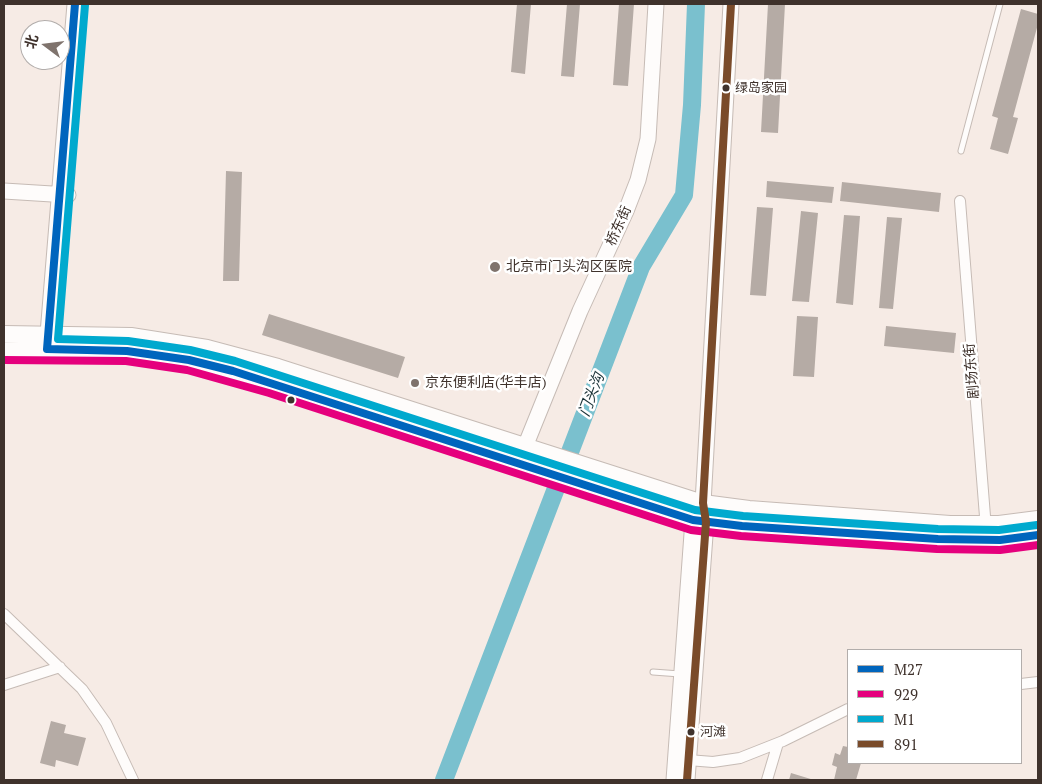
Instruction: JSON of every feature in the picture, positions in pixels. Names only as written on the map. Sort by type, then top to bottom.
[{"type":"main road","points":[[4,334],[189,360],[272,383],[547,474],[700,521],[928,539],[986,533],[1038,520]]},
{"type":"main road","points":[[4,350],[52,342],[131,336],[207,348],[278,367],[703,503],[986,533],[1038,535]]},
{"type":"street","points":[[64,194],[75,4]]},
{"type":"street","points":[[52,342],[64,194],[83,4]]},
{"type":"street","name":"桥东街","points":[[518,464],[580,311],[626,211],[638,180],[648,139],[656,4]]},
{"type":"street","points":[[674,780],[688,674],[703,503],[731,4]]},
{"type":"street","points":[[4,191],[64,194]]},
{"type":"street","name":"剧场东街","points":[[960,202],[986,533]]},
{"type":"street","points":[[4,614],[82,689],[106,723],[133,780]]},
{"type":"street","points":[[4,685],[60,667]]},
{"type":"street","points":[[687,780],[688,674]]},
{"type":"street","points":[[1022,684],[1038,682]]},
{"type":"street","points":[[688,760],[713,762],[740,758],[778,743],[847,709]]},
{"type":"street","points":[[767,780],[778,743]]},
{"type":"lane","points":[[961,151],[1000,4]]},
{"type":"lane","points":[[653,672],[688,674]]},
{"type":"building","points":[[517,4],[531,4],[525,74],[511,72]]},
{"type":"building","points":[[567,4],[580,4],[574,77],[561,76]]},
{"type":"building","points":[[619,4],[634,4],[628,86],[613,85]]},
{"type":"building","points":[[768,4],[785,4],[778,133],[761,132]]},
{"type":"building","points":[[1021,9],[1038,14],[1038,24],[1013,117],[1018,118],[1008,154],[990,149],[998,118],[992,116]]},
{"type":"building","points":[[226,171],[242,172],[239,281],[223,281]]},
{"type":"building","points":[[767,181],[834,187],[832,203],[766,197]]},
{"type":"building","points":[[842,182],[941,193],[939,212],[840,201]]},
{"type":"building","points":[[757,207],[773,208],[766,296],[750,295]]},
{"type":"building","points":[[801,211],[818,213],[809,302],[792,301]]},
{"type":"building","points":[[844,215],[860,216],[853,305],[836,303]]},
{"type":"building","points":[[887,217],[902,218],[893,309],[879,308]]},
{"type":"building","points":[[269,314],[405,357],[398,378],[262,335]]},
{"type":"building","points":[[797,316],[818,317],[814,377],[793,376]]},
{"type":"building","points":[[886,326],[956,333],[954,353],[884,346]]},
{"type":"building","points":[[51,721],[66,725],[64,733],[86,738],[78,766],[56,760],[55,767],[40,763]]},
{"type":"building","points":[[843,746],[847,747],[847,764],[861,764],[856,780],[834,780],[837,767],[832,765],[835,753],[840,755]]},
{"type":"building","points":[[791,773],[814,780],[789,780]]},
{"type":"waterway","name":"门头沟","points":[[444,780],[641,267],[684,195],[692,105],[696,4]]},
{"type":"transit line","name":"M27","points":[[47,349],[75,4]]},
{"type":"transit line","name":"891","points":[[687,780],[706,522],[703,503],[731,4]]},
{"type":"transit line","name":"M1","points":[[85,5],[58,339],[128,341],[190,350],[235,361],[695,510],[743,516],[938,529],[999,530],[1037,525]]},
{"type":"transit line","name":"M27","points":[[47,349],[127,351],[189,360],[233,371],[693,520],[742,526],[938,539],[1000,540],[1038,535]]},
{"type":"transit line","name":"929","points":[[4,360],[126,361],[187,370],[269,393],[691,530],[741,536],[937,549],[1000,550],[1038,545]]},
{"type":"place","name":"绿岛家园","points":[[726,88]]},
{"type":"place","name":"北京市门头沟区医院","points":[[495,267]]},
{"type":"place","name":"京东便利店(华丰店)","points":[[415,383]]},
{"type":"place","name":"河滩","points":[[691,732]]}]
